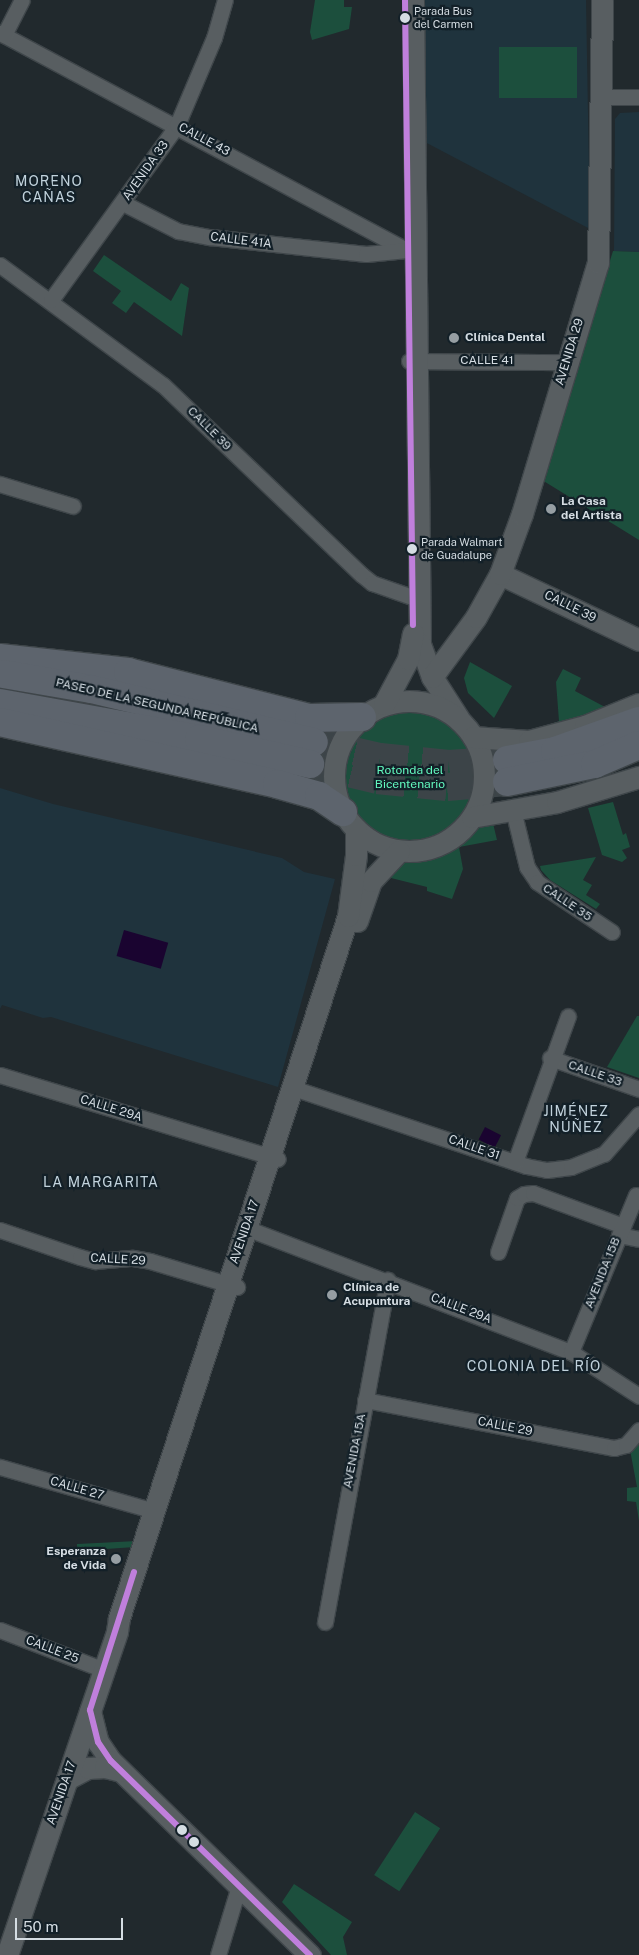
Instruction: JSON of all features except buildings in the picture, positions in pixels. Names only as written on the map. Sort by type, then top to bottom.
[{"type":"highway","points":[[0,658],[128,672],[309,718],[373,711]]},
{"type":"highway","name":"PASEO DE LA SEGUNDA REPÚBLICA","points":[[0,673],[91,689],[312,753],[199,739],[0,703]]},
{"type":"highway","points":[[639,721],[507,771],[596,764],[639,745]]},
{"type":"highway","points":[[0,722],[294,788],[319,796],[350,821]]},
{"type":"highway","points":[[0,727],[38,729]]},
{"type":"main road","points":[[404,0],[409,45],[411,219],[412,361],[413,625],[408,659],[373,711],[345,737],[335,762],[335,788],[350,821],[376,843],[399,850],[420,850],[440,844],[458,833],[472,817],[483,789],[484,773],[473,737],[432,676],[420,644],[412,361],[407,250],[411,219]]},
{"type":"main road","points":[[409,45],[413,0]]},
{"type":"main road","name":"AVENIDA 29","points":[[432,676],[476,617],[500,574],[522,514],[566,362],[598,263],[602,0]]},
{"type":"main road","name":"CALLE 39","points":[[500,574],[639,640]]},
{"type":"main road","points":[[373,711],[406,700],[425,702],[443,708],[460,719]]},
{"type":"main road","points":[[473,737],[529,741],[586,726],[639,704]]},
{"type":"main road","points":[[472,817],[584,796],[639,777]]},
{"type":"main road","name":"AVENIDA 17","points":[[298,1090],[348,916],[356,855],[350,821]]},
{"type":"main road","name":"AVENIDA 17","points":[[7,1955],[118,1631],[119,1618],[154,1511],[367,892],[376,875],[399,850]]},
{"type":"main road","name":"AVENIDA 17","points":[[118,1631],[126,1622],[181,1454],[232,1285]]},
{"type":"main road","points":[[90,1710],[98,1742],[121,1770],[310,1955]]},
{"type":"main road","points":[[67,1779],[88,1768],[121,1770]]},
{"type":"street","points":[[2,34],[22,0]]},
{"type":"street","name":"AVENIDA 33","points":[[51,300],[123,203],[177,125],[214,38],[226,0]]},
{"type":"street","name":"CALLE 43","points":[[2,34],[366,225],[407,250]]},
{"type":"street","points":[[600,97],[639,97]]},
{"type":"street","name":"CALLE 41A","points":[[123,203],[178,231],[210,237],[366,254],[407,250]]},
{"type":"street","points":[[366,225],[375,237],[375,244],[366,254]]},
{"type":"street","name":"CALLE 39","points":[[0,264],[163,385],[362,576],[378,585],[412,597]]},
{"type":"street","name":"CALLE 41","points":[[412,361],[566,362]]},
{"type":"street","points":[[0,484],[73,506]]},
{"type":"street","name":"CALLE 35","points":[[513,810],[527,867],[534,878],[559,900],[612,932]]},
{"type":"street","points":[[515,1162],[550,1058],[568,1016]]},
{"type":"street","name":"CALLE 33","points":[[550,1058],[639,1089]]},
{"type":"street","name":"CALLE 29A","points":[[0,1075],[275,1158]]},
{"type":"street","name":"CALLE 31","points":[[298,1090],[537,1169],[560,1169],[593,1160],[612,1147],[639,1114]]},
{"type":"street","points":[[529,1193],[537,1169]]},
{"type":"street","points":[[498,1252],[517,1198],[529,1193],[639,1239]]},
{"type":"street","name":"AVENIDA 15B","points":[[571,1352],[636,1195]]},
{"type":"street","name":"CALLE 29A","points":[[251,1229],[388,1280],[571,1352],[639,1396]]},
{"type":"street","name":"CALLE 29","points":[[0,1230],[88,1259],[150,1261],[232,1285]]},
{"type":"street","name":"AVENIDA 15A","points":[[325,1622],[388,1280]]},
{"type":"street","name":"CALLE 29","points":[[365,1400],[614,1448],[626,1445],[639,1430]]},
{"type":"street","name":"CALLE 27","points":[[0,1467],[154,1511]]},
{"type":"street","name":"CALLE 25","points":[[0,1630],[104,1670]]},
{"type":"street","points":[[218,1955],[239,1886]]},
{"type":"shaded area","points":[[425,0],[586,0],[590,229],[423,141]]},
{"type":"shaded area","points":[[639,112],[639,252],[614,251],[615,119],[620,113]]},
{"type":"shaded area","points":[[0,788],[53,804],[282,858],[304,872],[335,879],[278,1087],[51,1017],[43,1018],[2,1005],[0,1009]]},
{"type":"shaded area","points":[[124,930],[168,943],[161,969],[117,956]]},
{"type":"shaded area","points":[[485,1127],[501,1135],[495,1148],[479,1139]]},
{"type":"green space","points":[[315,0],[344,0],[344,7],[352,7],[349,29],[312,40],[310,32]]},
{"type":"green space","points":[[499,47],[577,47],[577,98],[499,98]]},
{"type":"green space","points":[[613,251],[639,252],[639,540],[542,480]]},
{"type":"green space","points":[[104,255],[171,301],[181,283],[189,288],[182,336],[134,302],[126,313],[112,303],[121,291],[93,271]]},
{"type":"green space","points":[[470,662],[512,686],[494,718],[468,693],[464,678]]},
{"type":"green space","points":[[563,669],[581,678],[575,691],[605,707],[553,730],[551,724],[559,721],[556,682]]},
{"type":"green space","name":"Rotonda del Bicentenario","points":[[410,710],[435,715],[457,730],[472,752],[477,777],[472,802],[457,824],[435,839],[410,844],[385,839],[363,824],[348,802],[343,777],[348,752],[363,730],[385,715]]},
{"type":"green space","points":[[613,802],[623,835],[626,833],[630,847],[622,850],[627,858],[622,862],[602,855],[588,808]]},
{"type":"green space","points":[[492,819],[497,840],[459,847],[463,869],[452,899],[427,891],[427,887],[379,875],[407,853],[418,856],[443,851],[471,822]]},
{"type":"green space","points":[[596,857],[583,880],[592,885],[586,895],[600,904],[596,909],[550,880],[541,870],[540,866]]},
{"type":"green space","points":[[637,1016],[639,1016],[639,1078],[607,1067]]},
{"type":"green space","points":[[639,1441],[639,1521],[636,1502],[627,1501],[627,1488],[637,1487],[630,1450]]},
{"type":"green space","points":[[137,1541],[135,1547],[77,1551],[77,1544]]},
{"type":"green space","points":[[415,1812],[440,1828],[399,1891],[374,1875]]},
{"type":"green space","points":[[294,1884],[352,1922],[343,1937],[347,1955],[331,1955],[282,1902]]},
{"type":"tunnel","points":[[314,742],[380,757],[449,764],[507,760]]},
{"type":"tunnel","points":[[310,764],[377,780],[447,787],[507,782]]},
{"type":"transit line","points":[[405,0],[413,625]]},
{"type":"transit line","points":[[134,1572],[90,1710],[98,1742],[111,1761],[310,1955]]},
{"type":"place","name":"Parada Bus del Carmen","points":[[405,18]]},
{"type":"place","name":"Clínica Dental","points":[[454,338]]},
{"type":"place","name":"La Casa del Artista","points":[[551,509]]},
{"type":"place","name":"Parada Walmart de Guadalupe","points":[[412,549]]},
{"type":"place","name":"Clínica de Acupuntura","points":[[332,1295]]},
{"type":"place","name":"Esperanza de Vida","points":[[116,1559]]},
{"type":"district","name":"MORENO CAÑAS","points":[[49,190]]},
{"type":"district","name":"JIMÉNEZ NÚÑEZ","points":[[576,1120]]},
{"type":"district","name":"LA MARGARITA","points":[[101,1182]]},
{"type":"district","name":"COLONIA DEL RÍO","points":[[534,1366]]}]
